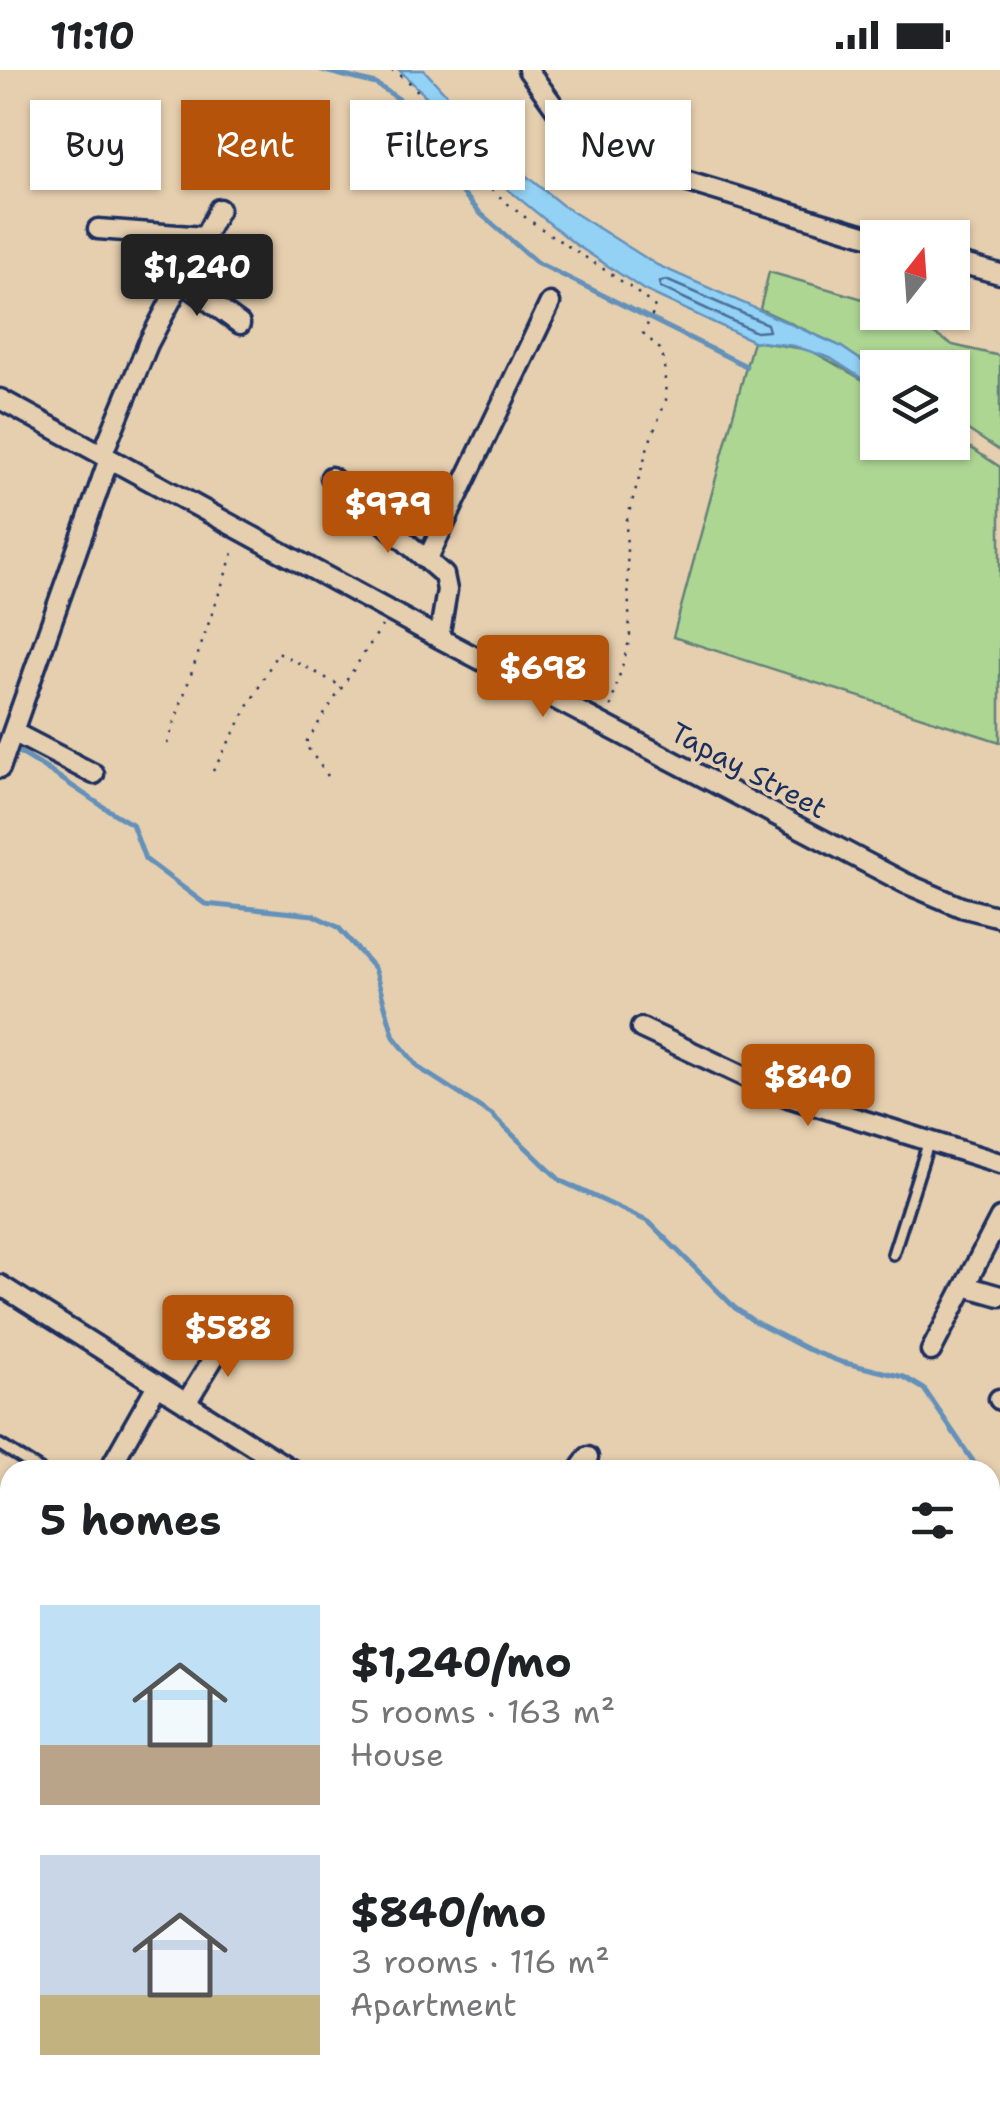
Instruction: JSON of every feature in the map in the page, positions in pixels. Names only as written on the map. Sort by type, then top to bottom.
[{"type":"street","points":[[528,70],[574,134],[602,156],[860,234]]},
{"type":"street","points":[[0,768],[141,361],[219,209]]},
{"type":"street","points":[[98,229],[204,237]]},
{"type":"street","points":[[970,265],[1000,274]]},
{"type":"street","points":[[180,280],[240,324]]},
{"type":"street","points":[[428,558],[550,303]]},
{"type":"street","name":"Tapay Street","points":[[0,399],[439,638],[905,883],[961,907],[1000,917]]},
{"type":"street","points":[[332,477],[428,558],[447,582],[439,638]]},
{"type":"street","points":[[13,732],[94,774]]},
{"type":"street","points":[[641,1028],[788,1097],[1000,1163]]},
{"type":"street","points":[[931,1350],[1000,1218]]},
{"type":"street","points":[[0,1284],[276,1460]]},
{"type":"street","points":[[965,1286],[1000,1296]]},
{"type":"street","points":[[186,1403],[229,1333]]},
{"type":"street","points":[[115,1460],[158,1385]]},
{"type":"lane","points":[[893,1254],[929,1142]]},
{"type":"lane","points":[[0,1445],[24,1460]]},
{"type":"path","points":[[391,70],[414,86],[484,181],[566,247],[655,307],[644,332],[664,361],[666,400],[626,522],[630,638],[603,724]]},
{"type":"path","points":[[167,744],[241,531]]},
{"type":"path","points":[[328,776],[305,744],[392,612]]},
{"type":"path","points":[[212,771],[278,652],[341,686]]},
{"type":"green space","points":[[769,272],[860,298],[860,330],[927,330],[953,345],[1000,356],[1000,451],[970,431],[970,350],[860,350],[860,360],[840,346],[760,309]]},
{"type":"green space","points":[[753,341],[810,350],[860,378],[860,460],[970,460],[970,447],[1000,467],[1000,742],[673,637]]},
{"type":"water","points":[[399,70],[424,70],[451,100],[429,100]]},
{"type":"water","points":[[525,175],[562,205],[657,265],[840,346],[860,360],[860,377],[830,358],[794,346],[753,341],[644,290],[575,244],[509,190],[525,190]]},
{"type":"waterway","points":[[321,70],[376,84],[402,101],[442,169],[481,214],[536,262],[746,366]]},
{"type":"waterway","points":[[13,749],[132,824],[145,859],[205,904],[313,915],[338,927],[374,968],[394,1037],[419,1068],[492,1115],[561,1181],[649,1222],[735,1308],[755,1322],[807,1349],[841,1362],[904,1377],[924,1389],[972,1460]]}]
